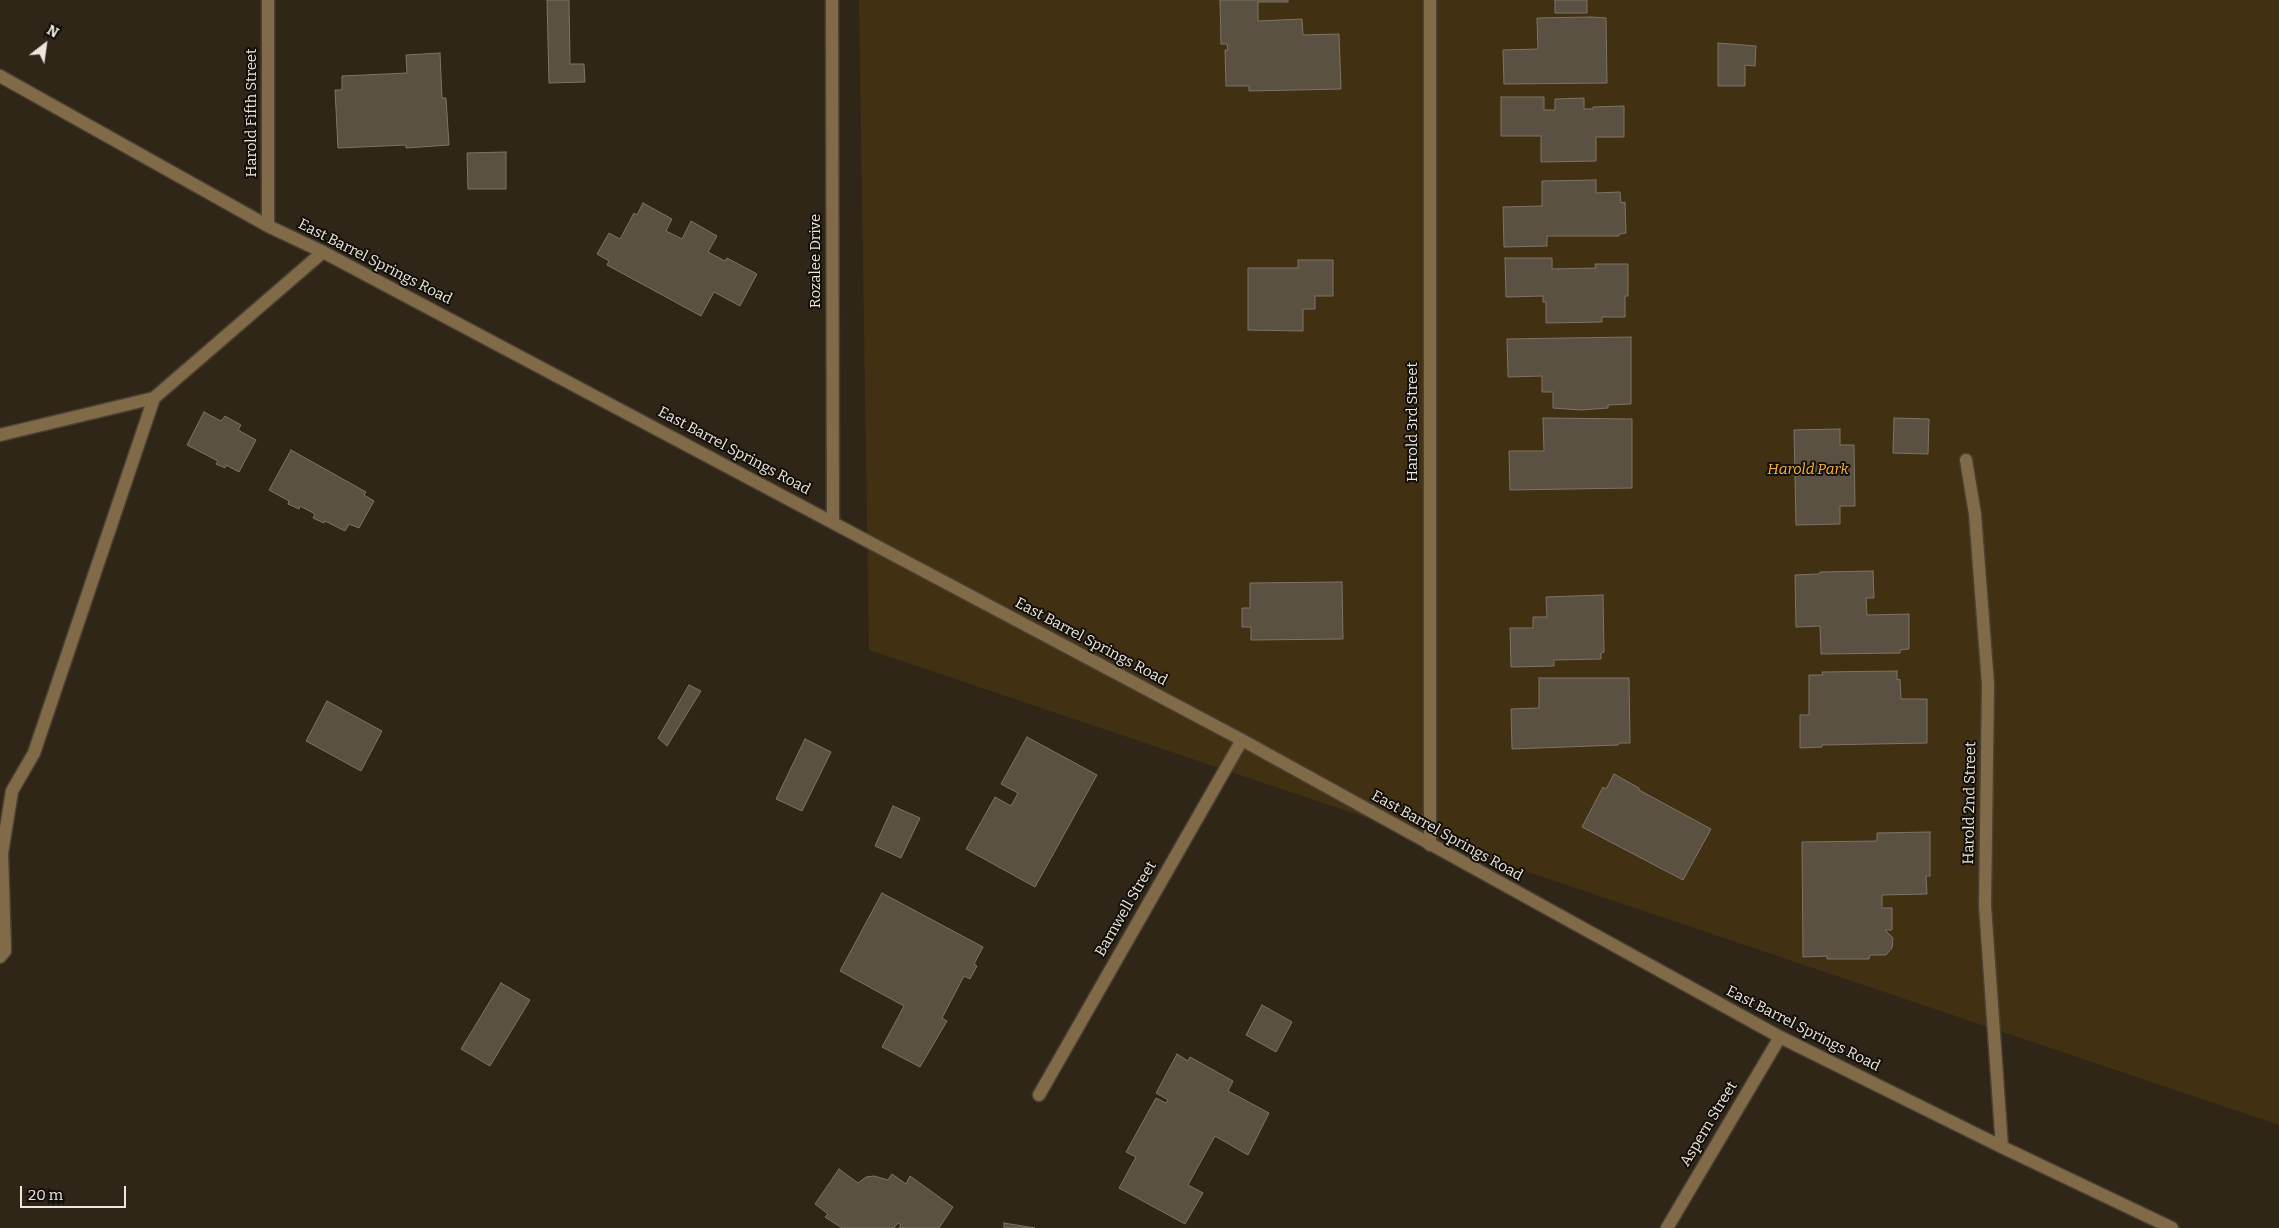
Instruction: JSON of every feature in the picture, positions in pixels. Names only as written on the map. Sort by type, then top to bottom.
[{"type":"street","name":"Harold Fifth Street","points":[[268,0],[268,226]]},
{"type":"street","name":"Rozalee Drive","points":[[832,0],[833,522]]},
{"type":"street","name":"Harold 3rd Street","points":[[1430,0],[1430,845]]},
{"type":"street","name":"East Barrel Springs Road","points":[[0,76],[268,226],[323,252],[1242,740],[1780,1037],[2002,1147],[2172,1228]]},
{"type":"street","points":[[0,435],[154,398],[323,252]]},
{"type":"street","points":[[0,957],[4,951],[2,853],[6,792],[34,753],[154,398]]},
{"type":"street","name":"Harold 2nd Street","points":[[1966,460],[1975,514],[1988,684],[1985,906],[2002,1147]]},
{"type":"street","name":"Barnwell Street","points":[[1040,1094],[1242,740]]},
{"type":"street","name":"Aspern Street","points":[[1667,1228],[1780,1037]]},
{"type":"green space","name":"Harold Park","points":[[859,0],[2279,0],[2279,1125],[869,650]]},
{"type":"building","points":[[547,0],[569,0],[570,64],[584,64],[585,82],[549,83]]},
{"type":"building","points":[[1220,0],[1288,0],[1288,2],[1258,2],[1258,21],[1302,19],[1303,35],[1339,34],[1341,89],[1249,91],[1249,86],[1226,86],[1225,50],[1228,50],[1227,44],[1221,44]]},
{"type":"building","points":[[1555,0],[1587,0],[1587,13],[1555,13]]},
{"type":"building","points":[[1537,18],[1606,18],[1607,83],[1504,84],[1503,50],[1538,49]]},
{"type":"building","points":[[1718,43],[1756,46],[1755,66],[1745,65],[1745,86],[1718,86]]},
{"type":"building","points":[[440,53],[442,98],[446,98],[449,145],[406,148],[406,145],[338,148],[335,90],[342,90],[342,76],[407,73],[406,55]]},
{"type":"building","points":[[1501,97],[1544,97],[1544,110],[1555,110],[1555,99],[1584,98],[1584,109],[1624,106],[1624,137],[1596,137],[1596,161],[1541,162],[1541,136],[1501,136]]},
{"type":"building","points":[[506,152],[506,189],[468,189],[467,153]]},
{"type":"building","points":[[1596,180],[1596,193],[1620,192],[1621,203],[1625,202],[1626,233],[1619,234],[1619,236],[1547,236],[1547,246],[1504,247],[1503,207],[1542,206],[1542,181]]},
{"type":"building","points":[[643,203],[672,219],[666,231],[682,239],[691,221],[717,236],[708,252],[725,261],[727,258],[757,274],[740,306],[714,292],[701,316],[607,265],[609,261],[597,254],[609,233],[620,239],[634,213],[637,215]]},
{"type":"building","points":[[1505,258],[1552,258],[1552,269],[1596,268],[1595,264],[1628,264],[1628,296],[1625,296],[1625,317],[1602,317],[1602,322],[1546,323],[1546,302],[1543,302],[1543,296],[1506,297]]},
{"type":"building","points":[[1298,260],[1333,260],[1333,296],[1315,296],[1315,309],[1303,309],[1303,331],[1248,330],[1248,268],[1298,268]]},
{"type":"building","points":[[1631,337],[1631,404],[1608,405],[1608,408],[1581,410],[1553,408],[1553,392],[1542,392],[1542,376],[1508,377],[1507,339]]},
{"type":"building","points":[[204,412],[221,421],[225,416],[241,425],[238,430],[256,440],[239,472],[226,465],[225,468],[216,464],[218,461],[187,445]]},
{"type":"building","points":[[1543,418],[1632,419],[1632,488],[1510,490],[1509,451],[1544,451]]},
{"type":"building","points":[[1894,418],[1929,419],[1928,454],[1893,453]]},
{"type":"building","points":[[1840,429],[1840,445],[1854,445],[1855,506],[1840,506],[1840,524],[1796,525],[1794,430]]},
{"type":"building","points":[[291,450],[366,492],[364,495],[374,501],[359,528],[349,524],[345,531],[325,521],[324,523],[313,518],[315,514],[300,506],[299,509],[288,504],[289,501],[269,490]]},
{"type":"building","points":[[1873,571],[1874,598],[1866,598],[1867,615],[1909,614],[1909,649],[1900,650],[1900,653],[1821,654],[1820,626],[1796,627],[1795,575],[1819,574],[1820,572]]},
{"type":"building","points":[[1342,582],[1343,639],[1251,640],[1251,627],[1242,627],[1242,608],[1250,608],[1250,583]]},
{"type":"building","points":[[1603,595],[1604,652],[1601,653],[1601,659],[1554,660],[1554,666],[1511,667],[1510,628],[1533,628],[1533,617],[1547,617],[1546,597]]},
{"type":"building","points":[[1897,671],[1897,680],[1900,679],[1901,699],[1927,699],[1927,743],[1822,745],[1822,747],[1800,748],[1800,715],[1809,715],[1809,675],[1823,675],[1822,672]]},
{"type":"building","points":[[1539,678],[1629,678],[1630,743],[1512,749],[1511,709],[1539,708]]},
{"type":"building","points":[[689,685],[701,691],[667,746],[658,738]]},
{"type":"building","points":[[327,701],[382,731],[361,771],[306,741]]},
{"type":"building","points":[[1027,737],[1097,775],[1035,887],[966,849],[995,797],[1011,806],[1018,793],[1001,784]]},
{"type":"building","points":[[805,739],[831,752],[802,811],[776,799]]},
{"type":"building","points":[[1614,774],[1639,788],[1639,790],[1711,829],[1683,880],[1582,827],[1603,787],[1606,789]]},
{"type":"building","points":[[893,806],[920,818],[901,858],[875,846]]},
{"type":"building","points":[[1930,832],[1930,876],[1926,876],[1927,894],[1882,895],[1882,908],[1892,908],[1892,930],[1885,930],[1893,938],[1892,948],[1886,955],[1870,955],[1869,959],[1827,959],[1827,956],[1803,957],[1802,842],[1877,841],[1877,833]]},
{"type":"building","points":[[882,893],[983,947],[974,964],[977,966],[970,979],[964,976],[942,1018],[947,1021],[920,1067],[882,1047],[904,1006],[840,971]]},
{"type":"building","points":[[501,983],[530,1000],[490,1066],[461,1049]]},
{"type":"building","points":[[1262,1005],[1292,1022],[1276,1052],[1246,1035]]},
{"type":"building","points":[[1177,1054],[1188,1061],[1190,1057],[1233,1081],[1228,1091],[1269,1113],[1248,1155],[1215,1136],[1188,1185],[1203,1193],[1185,1224],[1119,1188],[1136,1157],[1126,1152],[1156,1098],[1166,1103],[1168,1100],[1156,1093]]},
{"type":"building","points":[[839,1169],[858,1183],[866,1177],[874,1176],[888,1180],[892,1174],[906,1184],[910,1176],[953,1207],[939,1228],[899,1228],[901,1225],[898,1223],[894,1228],[842,1228],[825,1217],[828,1214],[815,1204]]},
{"type":"building","points":[[1004,1223],[1035,1228],[1004,1228]]}]
